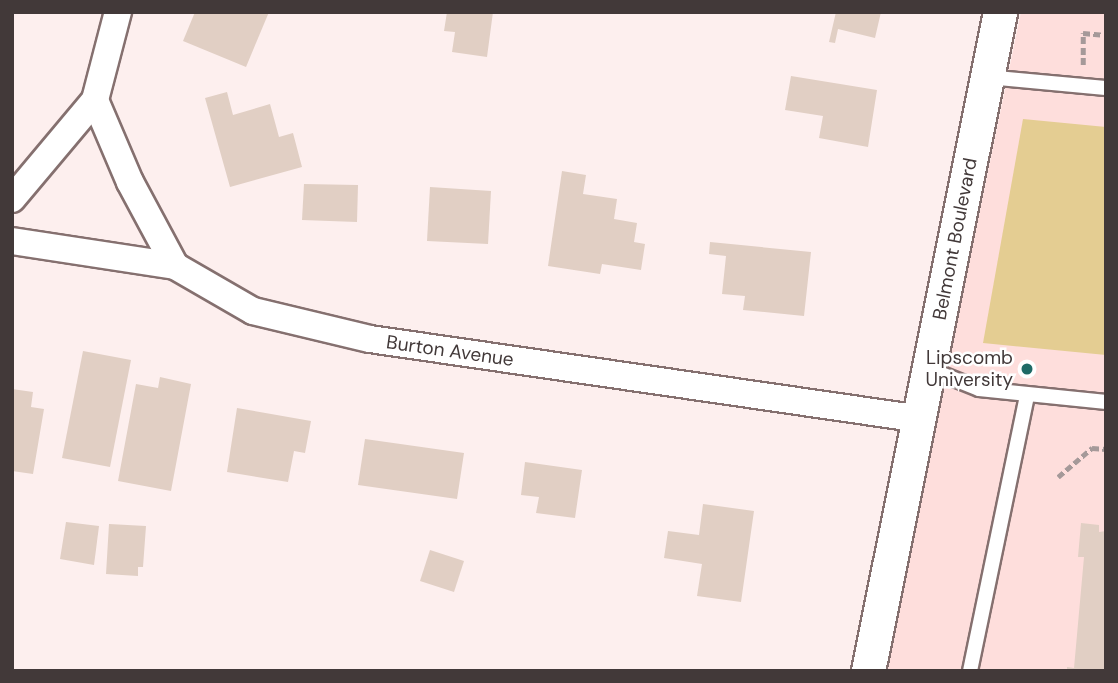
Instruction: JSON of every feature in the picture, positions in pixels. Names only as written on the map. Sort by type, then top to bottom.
[{"type":"street","points":[[12,199],[95,100],[118,12]]},
{"type":"street","name":"Belmont Boulevard","points":[[868,671],[1000,12]]},
{"type":"street","points":[[95,100],[130,182],[175,266]]},
{"type":"street","points":[[12,241],[175,266]]},
{"type":"street","name":"Burton Avenue","points":[[175,266],[253,310],[370,339],[920,419]]},
{"type":"lane","points":[[987,77],[1106,88]]},
{"type":"lane","points":[[929,369],[979,389],[1106,402]]},
{"type":"lane","points":[[970,671],[1027,395]]},
{"type":"path","points":[[1069,66],[1083,67],[1083,33],[1106,35]]},
{"type":"path","points":[[1058,477],[1092,448],[1106,449]]},
{"type":"shaded area","name":"Lipscomb University","points":[[1021,12],[1106,12],[1106,671],[885,671]]},
{"type":"shaded area","points":[[1023,119],[1106,127],[1106,355],[983,343]]},
{"type":"building","points":[[195,12],[269,12],[246,67],[183,41]]},
{"type":"building","points":[[447,12],[493,12],[487,57],[452,52],[455,32],[444,31]]},
{"type":"building","points":[[836,12],[881,12],[875,38],[838,29],[835,43],[829,42]]},
{"type":"building","points":[[791,76],[877,90],[868,147],[819,138],[823,116],[785,110]]},
{"type":"building","points":[[227,92],[233,115],[270,104],[279,137],[293,133],[302,167],[230,187],[205,98]]},
{"type":"building","points":[[562,171],[586,175],[583,194],[617,199],[614,219],[637,223],[634,242],[645,244],[641,270],[602,264],[600,274],[548,266]]},
{"type":"building","points":[[304,184],[358,185],[357,222],[302,220]]},
{"type":"building","points":[[430,187],[491,191],[488,244],[427,241]]},
{"type":"building","points":[[710,242],[811,252],[804,316],[743,310],[745,296],[722,294],[726,256],[709,254]]},
{"type":"building","points":[[83,351],[131,360],[110,467],[62,458]]},
{"type":"building","points":[[160,377],[191,384],[171,491],[118,481],[136,384],[158,388]]},
{"type":"building","points":[[12,389],[33,392],[31,407],[44,409],[33,474],[12,471]]},
{"type":"building","points":[[237,408],[311,421],[305,453],[294,451],[288,482],[227,472]]},
{"type":"building","points":[[365,439],[464,453],[457,499],[358,485]]},
{"type":"building","points":[[525,462],[582,470],[575,518],[536,513],[539,497],[521,495]]},
{"type":"building","points":[[703,504],[754,511],[741,602],[697,596],[702,564],[664,558],[668,531],[699,535]]},
{"type":"building","points":[[66,522],[99,526],[94,565],[60,559]]},
{"type":"building","points":[[1081,523],[1099,525],[1099,532],[1106,531],[1106,671],[1067,671],[1067,667],[1074,668],[1084,557],[1078,557]]},
{"type":"building","points":[[109,524],[146,526],[143,567],[138,567],[138,576],[106,574]]},
{"type":"building","points":[[430,550],[464,561],[454,592],[420,581]]},
{"type":"place","name":"Lipscomb University","points":[[1027,369]]}]
